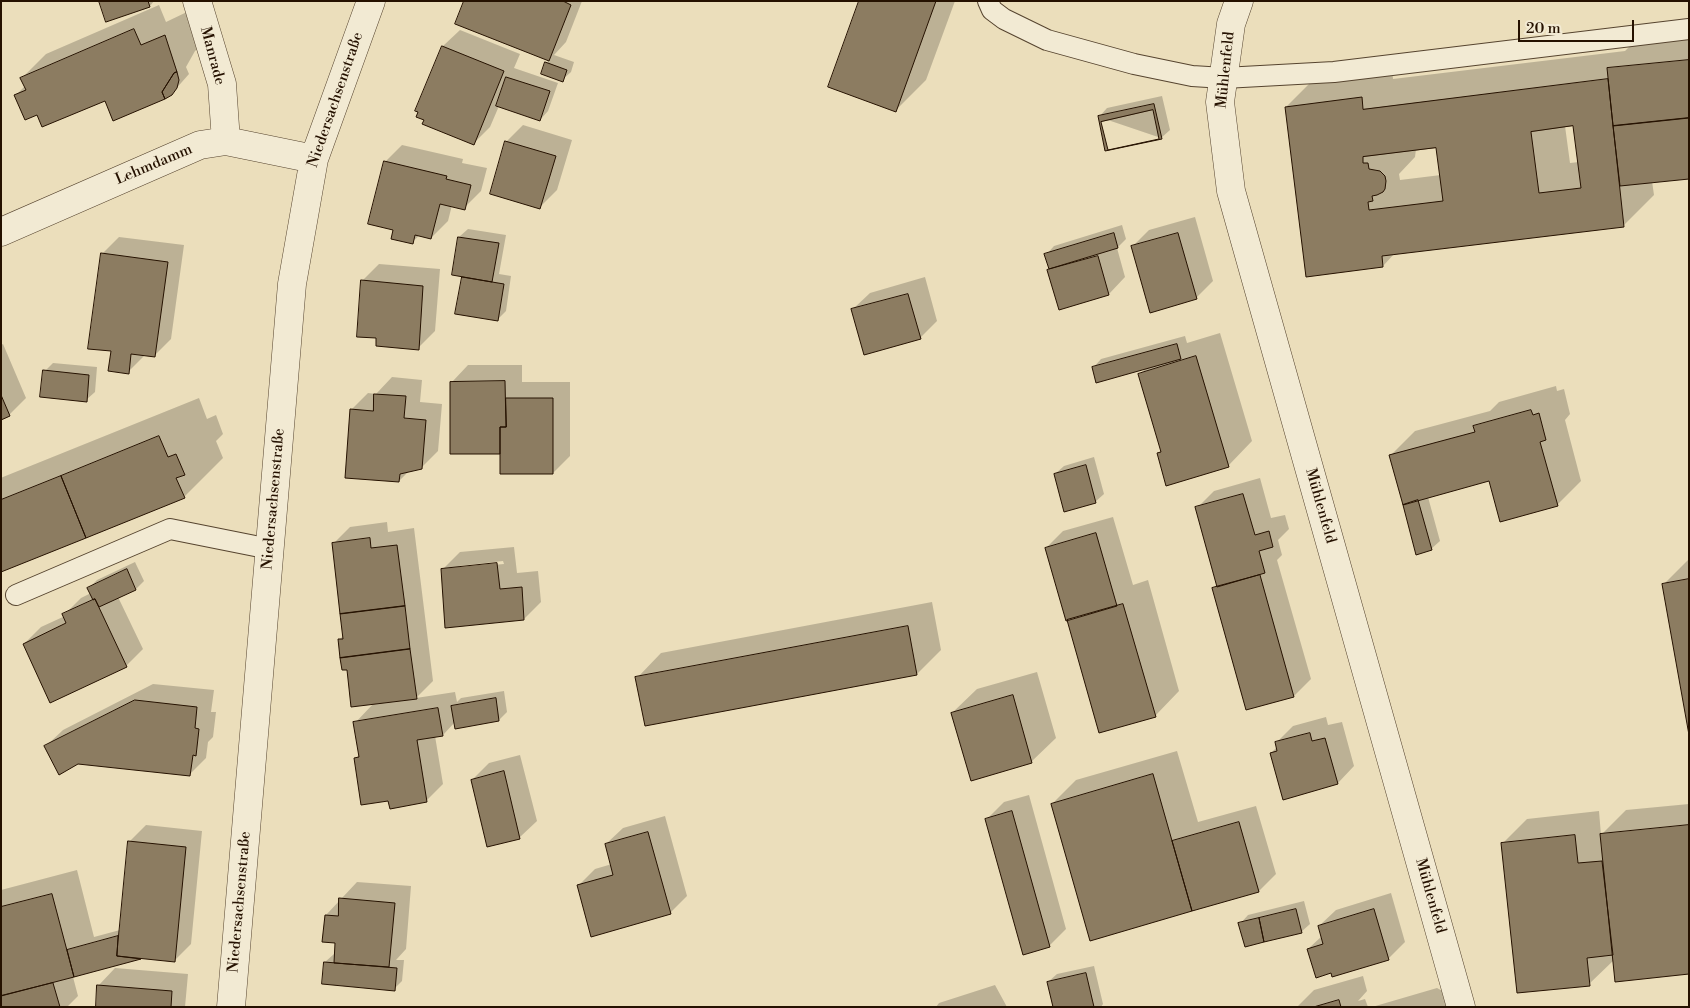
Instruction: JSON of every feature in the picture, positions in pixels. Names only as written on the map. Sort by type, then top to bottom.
[{"type":"street","name":"Manrade","points":[[197,1],[222,84],[226,141]]},
{"type":"street","name":"Niedersachsenstraße","points":[[231,1007],[292,284],[314,159],[371,1]]},
{"type":"street","name":"Mühlenfeld","points":[[1239,1],[1231,24],[1220,102],[1231,191],[1462,1007]]},
{"type":"street","name":"Lehmdamm","points":[[1,232],[200,145],[226,141],[314,159]]},
{"type":"lane","points":[[988,1],[992,10],[1004,19],[1047,40],[1134,64],[1192,76],[1224,78],[1334,72],[1689,29]]},
{"type":"lane","points":[[16,595],[170,529],[270,548]]},
{"type":"building","points":[[99,1],[148,1],[150,7],[106,22]]},
{"type":"building","points":[[464,1],[563,1],[571,5],[549,61],[455,24]]},
{"type":"building","points":[[859,1],[936,1],[896,112],[828,87]]},
{"type":"building","points":[[134,29],[141,45],[165,35],[177,72],[174,73],[162,92],[165,99],[113,121],[105,101],[42,127],[37,115],[25,120],[14,95],[26,90],[20,78]]},
{"type":"building","points":[[442,46],[504,71],[474,145],[422,124],[424,120],[416,117],[418,112],[415,111]]},
{"type":"building","points":[[1689,60],[1689,118],[1613,126],[1607,68]]},
{"type":"building","points":[[545,62],[567,70],[563,82],[541,74]]},
{"type":"building","points":[[177,72],[179,80],[177,88],[172,95],[165,99],[162,92],[174,73]]},
{"type":"building","points":[[506,77],[550,91],[540,121],[496,106]]},
{"type":"building","points":[[1608,79],[1624,227],[1382,256],[1383,267],[1306,277],[1285,107],[1362,97],[1363,109]],"holes":[[[1573,126],[1581,188],[1539,193],[1531,132]],[[1436,148],[1443,201],[1369,210],[1368,202],[1373,201],[1372,196],[1383,192],[1386,181],[1385,176],[1380,171],[1369,169],[1368,163],[1363,163],[1363,157]]]},
{"type":"building","points":[[1154,104],[1162,139],[1105,151],[1098,116]]},
{"type":"building","points":[[1153,110],[1159,139],[1108,150],[1101,122]]},
{"type":"building","points":[[1689,118],[1689,179],[1620,186],[1613,126]]},
{"type":"building","points":[[505,141],[556,156],[540,209],[490,194]]},
{"type":"building","points":[[384,161],[447,176],[446,179],[471,185],[465,210],[440,204],[431,239],[415,235],[413,244],[391,239],[393,230],[368,224]]},
{"type":"building","points":[[1114,233],[1118,248],[1049,269],[1044,254]]},
{"type":"building","points":[[1178,233],[1197,299],[1150,313],[1131,246]]},
{"type":"building","points":[[458,237],[499,243],[492,282],[452,275]]},
{"type":"building","points":[[101,253],[168,262],[155,357],[131,354],[129,374],[108,371],[111,351],[88,349]]},
{"type":"building","points":[[1098,256],[1109,295],[1059,310],[1047,270]]},
{"type":"building","points":[[462,277],[504,284],[498,321],[455,314]]},
{"type":"building","points":[[361,280],[423,286],[419,350],[376,346],[376,338],[357,337]]},
{"type":"building","points":[[908,294],[921,339],[864,355],[851,309]]},
{"type":"building","points":[[1177,344],[1181,359],[1096,383],[1092,367]]},
{"type":"building","points":[[1196,356],[1229,467],[1166,486],[1157,453],[1161,452],[1138,374]]},
{"type":"building","points":[[43,370],[89,375],[87,402],[40,397]]},
{"type":"building","points":[[505,381],[506,427],[500,427],[500,454],[450,454],[450,382]]},
{"type":"building","points":[[374,394],[406,396],[404,418],[426,420],[422,469],[400,474],[399,482],[345,478],[350,409],[373,411]]},
{"type":"building","points":[[1,395],[10,416],[1,420]]},
{"type":"building","points":[[506,398],[553,398],[553,474],[500,474],[500,427],[506,427]]},
{"type":"building","points":[[1531,410],[1533,415],[1539,413],[1546,440],[1540,442],[1558,506],[1500,522],[1489,481],[1403,505],[1389,455],[1475,432],[1473,426]]},
{"type":"building","points":[[159,436],[168,457],[176,454],[185,475],[176,478],[185,498],[86,538],[61,476]]},
{"type":"building","points":[[1086,465],[1096,503],[1064,512],[1054,474]]},
{"type":"building","points":[[61,476],[86,538],[1,572],[1,500]]},
{"type":"building","points":[[1243,494],[1255,535],[1269,531],[1273,547],[1259,551],[1265,573],[1217,587],[1195,507]]},
{"type":"building","points":[[1418,500],[1432,550],[1416,555],[1403,505]]},
{"type":"building","points":[[1096,533],[1117,606],[1066,621],[1045,548]]},
{"type":"building","points":[[370,538],[371,548],[397,545],[405,606],[340,614],[332,543]]},
{"type":"building","points":[[497,563],[500,589],[522,587],[524,620],[445,628],[441,569]]},
{"type":"building","points":[[127,569],[136,590],[99,607],[87,588]]},
{"type":"building","points":[[1260,575],[1294,697],[1246,710],[1212,588]]},
{"type":"building","points":[[1689,579],[1689,735],[1662,584]]},
{"type":"building","points":[[95,599],[127,667],[50,703],[23,644],[66,623],[62,614]]},
{"type":"building","points":[[1123,604],[1156,717],[1099,733],[1067,620]]},
{"type":"building","points":[[405,606],[410,649],[340,658],[338,639],[343,639],[340,614]]},
{"type":"building","points":[[908,626],[917,675],[645,726],[635,677]]},
{"type":"building","points":[[410,649],[417,699],[351,707],[347,670],[342,670],[340,658]]},
{"type":"building","points":[[1013,695],[1032,763],[971,781],[951,713]]},
{"type":"building","points":[[496,698],[499,721],[455,729],[451,706]]},
{"type":"building","points":[[135,700],[197,707],[195,728],[199,729],[196,756],[193,755],[190,776],[78,764],[59,775],[44,746]]},
{"type":"building","points":[[438,708],[443,736],[417,740],[427,802],[390,809],[388,801],[361,805],[354,758],[359,757],[353,722]]},
{"type":"building","points":[[1310,733],[1312,741],[1325,738],[1338,784],[1283,800],[1270,753],[1277,751],[1275,742]]},
{"type":"building","points":[[504,771],[520,839],[487,847],[471,780]]},
{"type":"building","points":[[1153,774],[1192,911],[1090,941],[1051,804]]},
{"type":"building","points":[[1012,811],[1050,947],[1023,955],[985,819]]},
{"type":"building","points":[[1239,822],[1259,892],[1192,911],[1172,841]]},
{"type":"building","points":[[1689,825],[1689,974],[1615,982],[1600,834]]},
{"type":"building","points":[[648,832],[671,914],[591,937],[577,885],[613,875],[605,844]]},
{"type":"building","points":[[1575,835],[1578,863],[1602,861],[1613,955],[1587,958],[1590,986],[1517,993],[1501,843]]},
{"type":"building","points":[[128,841],[186,847],[175,962],[117,956]]},
{"type":"building","points":[[52,894],[74,977],[1,996],[1,907]]},
{"type":"building","points":[[339,898],[395,903],[389,967],[334,963],[335,943],[322,942],[325,915],[338,916]]},
{"type":"building","points":[[1296,909],[1302,933],[1264,942],[1259,918]]},
{"type":"building","points":[[1374,909],[1389,960],[1332,977],[1331,973],[1316,978],[1307,949],[1323,944],[1318,926]]},
{"type":"building","points":[[1259,918],[1264,942],[1245,947],[1238,923]]},
{"type":"building","points":[[118,936],[117,956],[141,959],[74,977],[67,950]]},
{"type":"building","points":[[324,962],[397,968],[395,991],[322,984]]},
{"type":"building","points":[[1086,973],[1094,1007],[1053,1007],[1047,982]]},
{"type":"building","points":[[53,983],[60,1007],[1,1007],[1,996]]},
{"type":"building","points":[[97,985],[172,991],[171,1007],[96,1007]]},
{"type":"building","points":[[1339,1000],[1341,1007],[1314,1007]]}]
